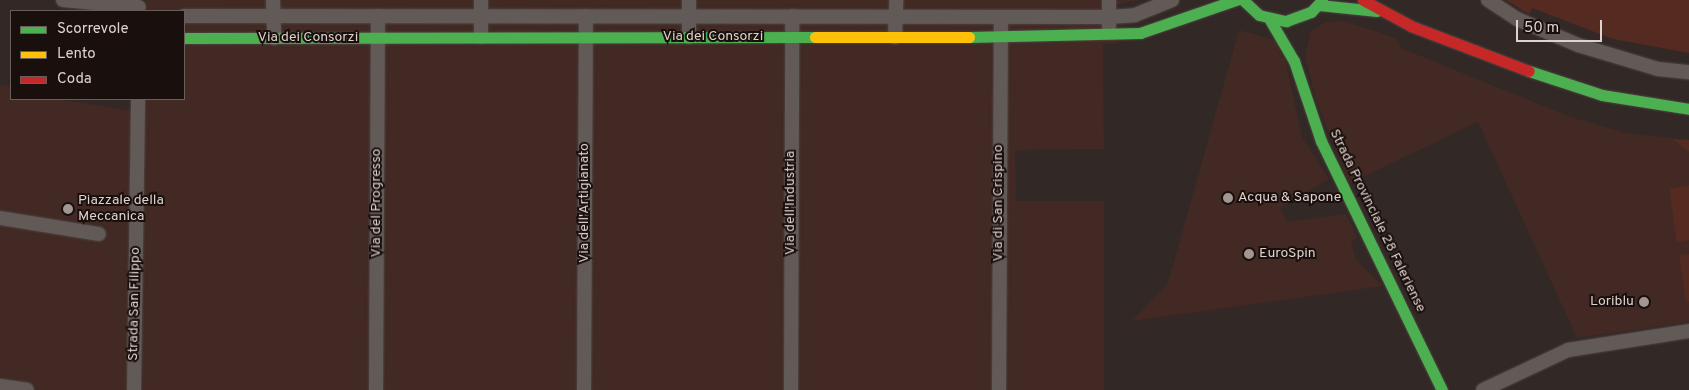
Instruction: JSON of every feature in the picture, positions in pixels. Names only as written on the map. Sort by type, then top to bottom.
[{"type":"street","points":[[63,0],[139,6]]},
{"type":"street","points":[[273,0],[274,38]]},
{"type":"street","points":[[481,0],[481,37]]},
{"type":"street","points":[[689,0],[689,37]]},
{"type":"street","points":[[895,37],[896,0]]},
{"type":"street","points":[[1109,0],[1109,37]]},
{"type":"street","name":"Via dei Consorzi","points":[[185,16],[1109,17],[1135,15],[1172,0]]},
{"type":"street","name":"Via dei Consorzi","points":[[185,38],[1109,37],[1140,33],[1236,0]]},
{"type":"street","points":[[1242,0],[1270,20],[1302,17],[1321,3],[1378,11],[1602,95],[1689,109]]},
{"type":"street","points":[[1363,0],[1378,11]]},
{"type":"street","points":[[1488,0],[1517,19],[1586,48],[1658,69],[1689,72]]},
{"type":"street","name":"Via del Progresso","points":[[376,390],[378,16]]},
{"type":"street","name":"Via dell'Artigianato","points":[[584,390],[586,16]]},
{"type":"street","name":"Via dell'Industria","points":[[791,390],[792,16]]},
{"type":"street","name":"Via di San Crispino","points":[[998,390],[1000,17]]},
{"type":"street","name":"Strada Provinciale 28 Faleriense","points":[[1294,60],[1297,34],[1302,17]]},
{"type":"street","name":"Strada Provinciale 28 Faleriense","points":[[1270,20],[1294,60],[1321,141],[1439,385]]},
{"type":"street","name":"Strada San Filippo","points":[[134,390],[138,100]]},
{"type":"street","points":[[0,218],[99,234]]},
{"type":"street","points":[[1483,390],[1568,350],[1689,331]]},
{"type":"street","points":[[1439,385],[1449,390]]},
{"type":"street","points":[[0,386],[27,390]]},
{"type":"shaded area","points":[[145,0],[1139,0],[1116,5],[1117,44],[1103,44],[1104,149],[1015,150],[1016,201],[1104,201],[1104,390],[0,390],[0,85],[10,86],[10,100],[64,100],[144,113],[144,100],[185,100],[185,10],[145,10]]},
{"type":"shaded area","points":[[1506,0],[1689,0],[1689,53],[1613,39],[1532,8],[1529,14]]},
{"type":"shaded area","points":[[1344,21],[1396,38],[1401,48],[1571,117],[1626,133],[1689,140],[1689,322],[1577,338],[1478,122],[1350,183],[1317,104],[1305,56],[1311,31],[1326,22]]},
{"type":"shaded area","points":[[1239,30],[1275,40],[1286,63],[1302,137],[1329,179],[1280,208],[1287,222],[1346,214],[1357,237],[1351,242],[1356,260],[1383,286],[1132,321],[1168,283]]},
{"type":"shaded area","points":[[1673,139],[1689,140],[1689,152]]},
{"type":"shaded area","points":[[1689,185],[1689,240],[1677,242],[1669,189]]},
{"type":"shaded area","points":[[1689,254],[1689,301],[1686,302],[1679,255]]},
{"type":"traffic: fast","points":[[969,37],[1140,33],[1236,0]]},
{"type":"traffic: fast","points":[[1243,0],[1259,15],[1286,21],[1311,12],[1322,0]]},
{"type":"traffic: fast","points":[[1319,5],[1377,11]]},
{"type":"traffic: fast","points":[[1270,20],[1294,61],[1321,141],[1442,390]]},
{"type":"traffic: fast","points":[[185,38],[815,37]]},
{"type":"traffic: fast","points":[[1529,71],[1602,95],[1689,109]]},
{"type":"traffic: slow","points":[[815,37],[969,37]]},
{"type":"traffic: jam","points":[[1363,0],[1411,26],[1529,71]]},
{"type":"place","name":"Acqua & Sapone","points":[[1228,198]]},
{"type":"place","name":"Piazzale della Meccanica","points":[[68,209]]},
{"type":"place","name":"EuroSpin","points":[[1249,254]]},
{"type":"place","name":"Loriblu","points":[[1644,302]]}]
